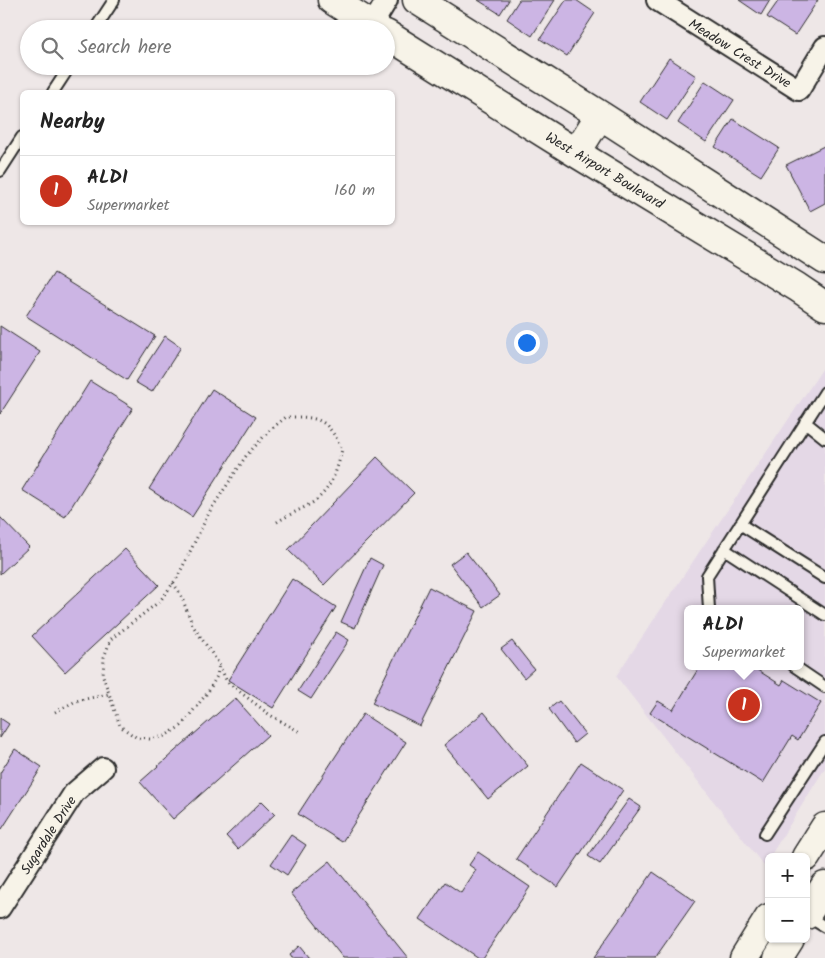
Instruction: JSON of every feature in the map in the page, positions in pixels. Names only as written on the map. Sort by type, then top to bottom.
[{"type":"main road","name":"West Airport Boulevard","points":[[332,0],[364,20]]},
{"type":"main road","points":[[417,0],[825,260]]},
{"type":"main road","name":"West Airport Boulevard","points":[[395,39],[576,153],[797,286],[825,306]]},
{"type":"main road","points":[[576,153],[600,115]]},
{"type":"main road","points":[[809,853],[825,827]]},
{"type":"main road","points":[[810,909],[825,886]]},
{"type":"main road","points":[[744,958],[765,924]]},
{"type":"main road","points":[[778,958],[787,943]]},
{"type":"street","points":[[381,20],[387,0]]},
{"type":"street","name":"Meadow Crest Drive","points":[[657,0],[799,90],[825,48]]},
{"type":"street","name":"Sugardale Drive","points":[[0,908],[74,793],[103,768]]},
{"type":"lane","points":[[101,20],[114,0]]},
{"type":"lane","points":[[53,90],[64,75]]},
{"type":"lane","points":[[0,171],[20,140]]},
{"type":"lane","points":[[709,605],[707,576],[825,392]]},
{"type":"lane","points":[[805,422],[825,438]]},
{"type":"lane","points":[[740,524],[825,578]]},
{"type":"lane","points":[[724,549],[825,615]]},
{"type":"lane","points":[[800,670],[825,687]]},
{"type":"lane","points":[[765,834],[825,742]]},
{"type":"lane","points":[[810,918],[825,927]]},
{"type":"path","points":[[219,664],[217,676],[208,692],[181,726],[165,736],[150,739],[137,738],[120,726],[104,676],[104,656],[111,639],[160,601],[176,578],[210,511],[246,456],[269,432],[286,416],[304,417],[323,422],[342,449],[339,464],[325,492],[313,502],[277,522]]},
{"type":"path","points":[[173,583],[180,594],[193,626],[219,664],[228,682],[270,715],[300,732]]},
{"type":"path","points":[[55,712],[76,702],[109,694]]},
{"type":"shaded area","points":[[825,365],[825,768],[772,853],[765,853],[764,866],[616,676]]},
{"type":"building","points":[[478,0],[509,0],[500,14]]},
{"type":"building","points":[[519,0],[555,0],[532,36],[507,19]]},
{"type":"building","points":[[566,0],[576,0],[595,13],[567,56],[540,39]]},
{"type":"building","points":[[739,0],[770,0],[761,15]]},
{"type":"building","points":[[779,0],[818,0],[795,35],[767,17]]},
{"type":"building","points":[[669,58],[696,76],[667,120],[640,102]]},
{"type":"building","points":[[705,81],[734,100],[706,142],[678,123]]},
{"type":"building","points":[[733,119],[779,148],[761,176],[715,147]]},
{"type":"building","points":[[824,146],[825,203],[810,211],[786,165]]},
{"type":"building","points":[[54,273],[155,336],[127,380],[26,316]]},
{"type":"building","points":[[0,326],[40,352],[0,414]]},
{"type":"building","points":[[165,336],[181,347],[152,392],[135,382]]},
{"type":"building","points":[[90,381],[133,408],[65,517],[22,490]]},
{"type":"building","points":[[212,389],[256,417],[192,517],[149,489]]},
{"type":"building","points":[[377,457],[414,493],[324,585],[288,550]]},
{"type":"building","points":[[0,517],[29,547],[0,574]]},
{"type":"building","points":[[125,549],[159,585],[65,672],[32,636]]},
{"type":"building","points":[[466,552],[500,595],[483,607],[450,564]]},
{"type":"building","points":[[370,558],[383,565],[355,628],[341,622]]},
{"type":"building","points":[[292,579],[336,607],[273,708],[228,680]]},
{"type":"building","points":[[429,587],[477,611],[420,726],[372,703]]},
{"type":"building","points":[[336,632],[349,640],[311,699],[298,691]]},
{"type":"building","points":[[512,641],[534,669],[524,678],[501,649]]},
{"type":"building","points":[[698,670],[757,670],[781,685],[784,680],[821,703],[798,740],[792,736],[763,783],[650,713],[658,701],[673,710]]},
{"type":"building","points":[[235,698],[268,735],[173,819],[140,782]]},
{"type":"building","points":[[559,701],[585,734],[574,743],[549,709]]},
{"type":"building","points":[[484,712],[528,766],[488,799],[444,745]]},
{"type":"building","points":[[363,714],[406,742],[342,842],[298,814]]},
{"type":"building","points":[[0,718],[9,724],[0,738]]},
{"type":"building","points":[[15,749],[42,767],[2,829],[0,827],[0,773]]},
{"type":"building","points":[[581,762],[623,790],[558,887],[516,859]]},
{"type":"building","points":[[629,799],[641,807],[600,864],[588,856]]},
{"type":"building","points":[[262,801],[275,814],[238,849],[226,836]]},
{"type":"building","points":[[291,835],[306,845],[287,875],[271,864]]},
{"type":"building","points":[[478,852],[530,887],[482,958],[478,958],[420,919],[445,882],[461,893],[476,870],[469,865]]},
{"type":"building","points":[[330,861],[408,958],[343,958],[291,893]]},
{"type":"building","points":[[653,872],[695,901],[655,958],[593,958]]},
{"type":"building","points":[[299,946],[309,958],[291,958],[289,955]]},
{"type":"place","name":"ALDI","points":[[744,705]]}]
